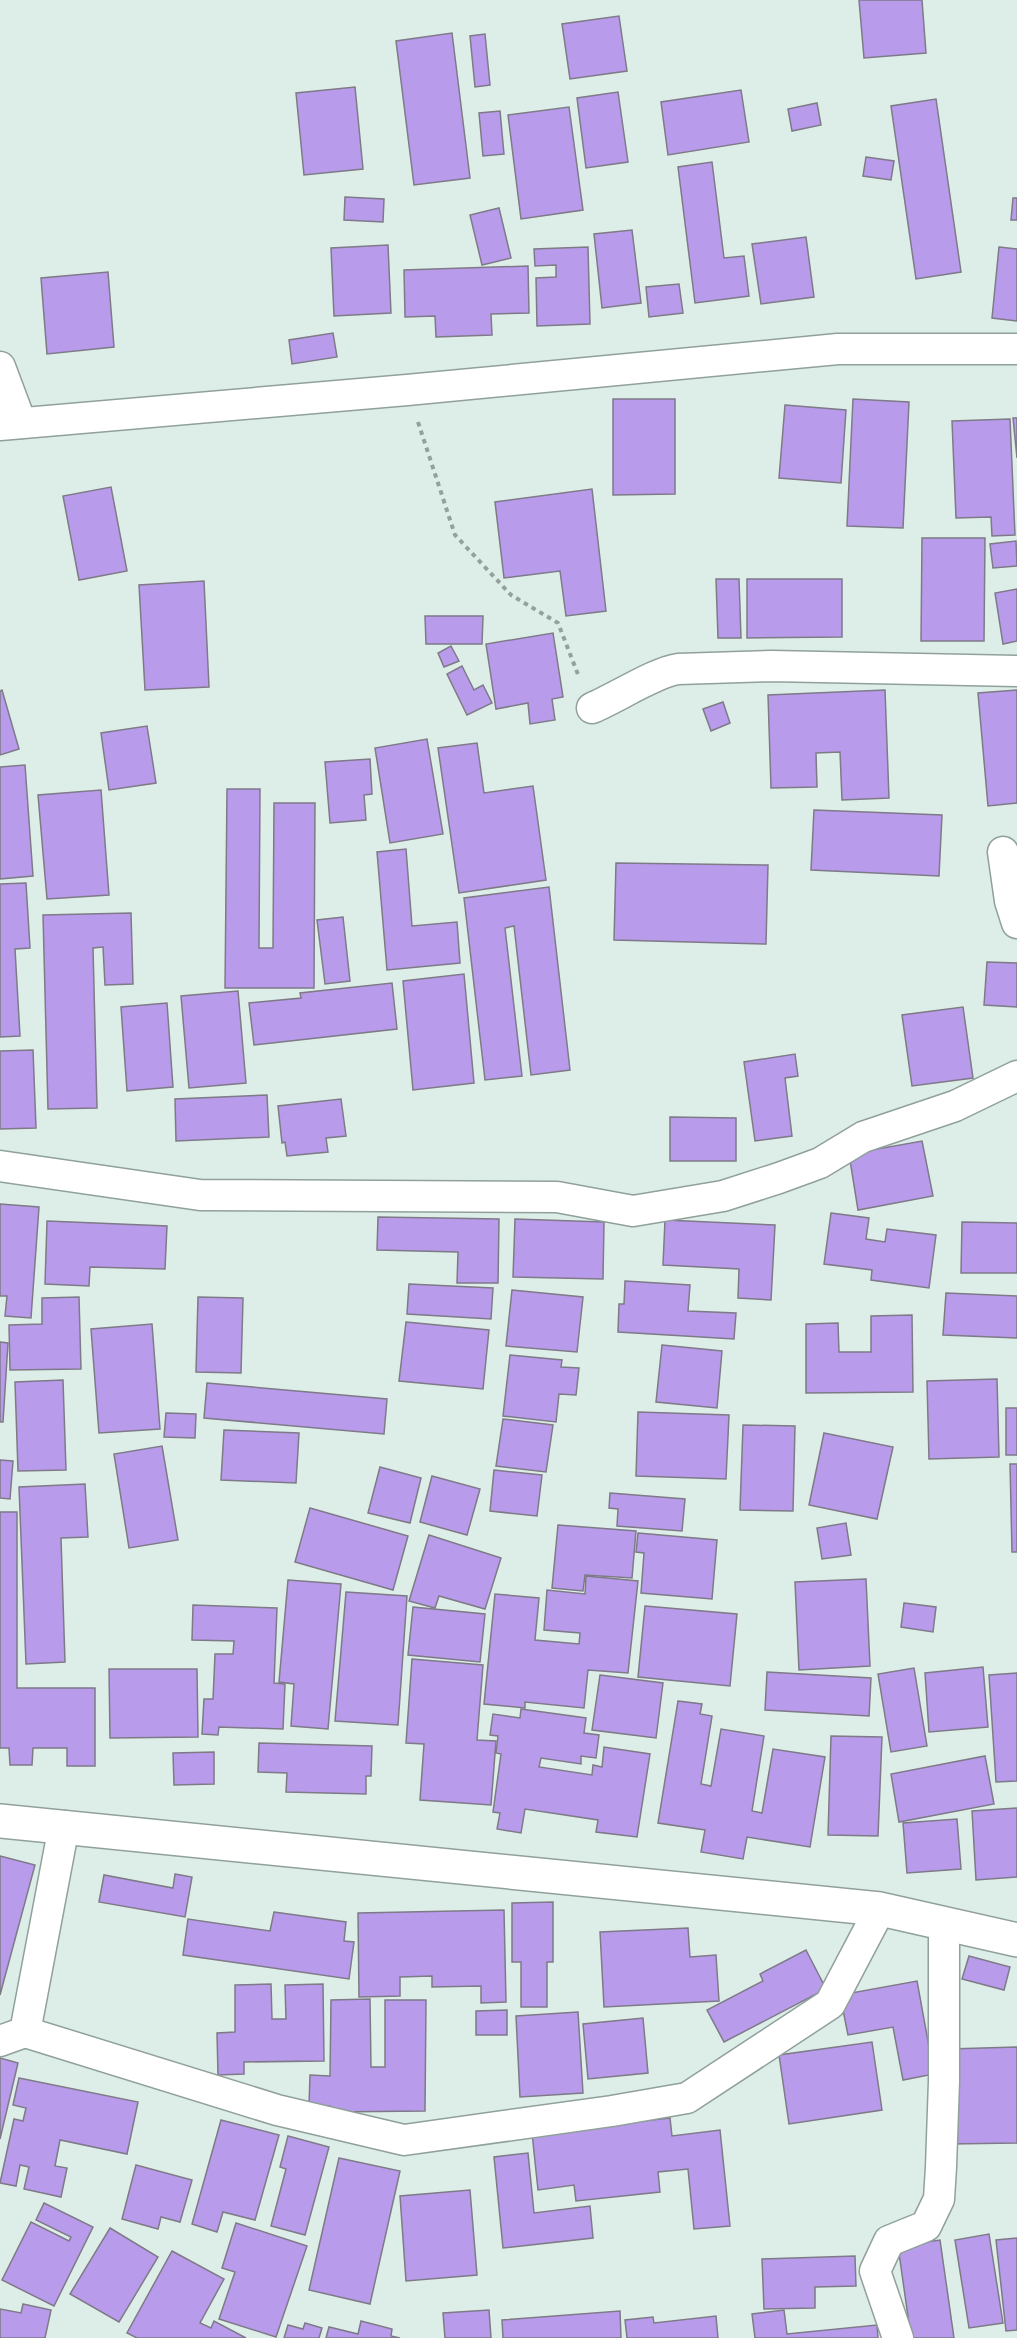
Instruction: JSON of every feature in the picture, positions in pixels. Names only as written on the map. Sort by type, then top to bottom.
[{"type":"main road","points":[[0,1821],[880,1909],[1017,1940]]},
{"type":"street","points":[[0,367],[11,424],[407,390],[838,349],[1017,349]]},
{"type":"street","points":[[592,708],[619,697],[664,671],[678,669],[771,666],[1017,671]]},
{"type":"street","points":[[1003,852],[1010,901],[1017,923]]},
{"type":"street","points":[[0,1166],[200,1195],[557,1197],[633,1211],[723,1197],[779,1178],[820,1163],[863,1137],[955,1106],[1017,1076]]},
{"type":"street","points":[[64,1826],[13,2036],[278,2110],[404,2140],[612,2111],[687,2098],[830,2004],[880,1909]]},
{"type":"street","points":[[898,2338],[875,2271],[889,2241],[926,2226],[939,2199],[945,2081],[944,1923]]},
{"type":"path","points":[[407,390],[455,535],[511,595],[558,623],[592,708]]},
{"type":"building","points":[[859,0],[922,0],[926,53],[864,58]]},
{"type":"building","points":[[619,16],[627,71],[570,79],[562,24]]},
{"type":"building","points":[[452,33],[470,178],[414,185],[396,41]]},
{"type":"building","points":[[485,34],[490,85],[475,87],[470,36]]},
{"type":"building","points":[[355,87],[363,169],[304,175],[296,93]]},
{"type":"building","points":[[741,90],[749,142],[668,155],[661,102]]},
{"type":"building","points":[[618,92],[628,162],[586,168],[577,98]]},
{"type":"building","points":[[936,99],[961,272],[916,279],[891,106]]},
{"type":"building","points":[[817,103],[821,125],[792,131],[788,109]]},
{"type":"building","points":[[569,107],[583,210],[521,219],[508,115]]},
{"type":"building","points":[[500,111],[504,154],[483,156],[479,113]]},
{"type":"building","points":[[866,157],[894,161],[891,180],[863,176]]},
{"type":"building","points":[[712,162],[724,258],[744,256],[749,296],[695,303],[678,167]]},
{"type":"building","points":[[345,197],[384,199],[383,222],[344,220]]},
{"type":"building","points":[[1013,198],[1017,198],[1017,220],[1011,220]]},
{"type":"building","points":[[499,208],[511,258],[482,265],[470,215]]},
{"type":"building","points":[[632,230],[641,303],[602,308],[594,234]]},
{"type":"building","points":[[806,237],[814,297],[761,304],[752,244]]},
{"type":"building","points":[[388,245],[391,313],[334,316],[331,248]]},
{"type":"building","points":[[588,247],[590,324],[537,326],[536,278],[556,277],[556,265],[535,266],[534,249]]},
{"type":"building","points":[[999,247],[1017,249],[1017,321],[992,318]]},
{"type":"building","points":[[528,266],[529,313],[491,314],[492,335],[436,337],[435,316],[405,317],[404,270]]},
{"type":"building","points":[[108,272],[114,347],[47,354],[41,278]]},
{"type":"building","points":[[679,284],[683,313],[649,317],[646,287]]},
{"type":"building","points":[[333,333],[337,357],[292,364],[289,340]]},
{"type":"building","points":[[613,399],[675,399],[675,494],[613,495]]},
{"type":"building","points":[[853,399],[909,402],[903,528],[847,526]]},
{"type":"building","points":[[785,405],[846,410],[841,483],[779,478]]},
{"type":"building","points":[[1013,418],[1017,418],[1017,458]]},
{"type":"building","points":[[1010,419],[1015,535],[992,536],[991,517],[956,518],[952,421]]},
{"type":"building","points":[[111,487],[127,571],[79,580],[63,496]]},
{"type":"building","points":[[592,489],[606,611],[566,616],[560,571],[504,578],[495,502]]},
{"type":"building","points":[[922,538],[985,538],[984,641],[921,641]]},
{"type":"building","points":[[1016,541],[1017,566],[993,568],[990,544]]},
{"type":"building","points":[[716,579],[739,579],[741,638],[718,638]]},
{"type":"building","points":[[747,579],[842,579],[842,637],[747,638]]},
{"type":"building","points":[[204,581],[209,687],[145,690],[139,585]]},
{"type":"building","points":[[1017,589],[1017,641],[1003,644],[995,593]]},
{"type":"building","points":[[425,616],[483,616],[482,644],[426,644]]},
{"type":"building","points":[[553,633],[563,697],[552,699],[555,720],[530,724],[528,703],[496,709],[486,644]]},
{"type":"building","points":[[451,646],[459,661],[444,667],[438,653]]},
{"type":"building","points":[[462,666],[474,690],[483,685],[492,703],[467,715],[447,674]]},
{"type":"building","points":[[2,690],[19,749],[0,755],[0,691]]},
{"type":"building","points":[[885,690],[889,798],[842,800],[840,752],[816,753],[817,787],[771,788],[768,695]]},
{"type":"building","points":[[1017,690],[1017,803],[988,806],[978,693]]},
{"type":"building","points":[[723,702],[730,723],[711,731],[703,709]]},
{"type":"building","points":[[147,726],[156,783],[109,790],[101,733]]},
{"type":"building","points":[[427,739],[443,834],[390,843],[375,748]]},
{"type":"building","points":[[477,743],[484,793],[533,786],[546,880],[459,893],[438,748]]},
{"type":"building","points":[[370,759],[372,794],[364,795],[366,820],[330,823],[325,762]]},
{"type":"building","points":[[25,765],[33,876],[0,879],[0,767]]},
{"type":"building","points":[[227,789],[260,789],[259,948],[273,948],[274,803],[315,803],[314,988],[225,988]]},
{"type":"building","points":[[101,790],[109,895],[47,899],[38,795]]},
{"type":"building","points":[[814,810],[942,815],[939,876],[811,870]]},
{"type":"building","points":[[406,849],[412,926],[457,922],[460,963],[387,970],[377,852]]},
{"type":"building","points":[[616,863],[768,865],[766,944],[614,940]]},
{"type":"building","points":[[26,883],[30,948],[15,949],[20,1036],[0,1037],[0,884]]},
{"type":"building","points":[[549,887],[570,1070],[531,1075],[514,926],[505,928],[522,1076],[485,1080],[464,898]]},
{"type":"building","points":[[131,913],[133,984],[105,985],[103,947],[93,948],[97,1108],[48,1109],[43,915]]},
{"type":"building","points":[[343,917],[350,981],[325,984],[317,920]]},
{"type":"building","points":[[987,962],[1017,963],[1017,1007],[984,1005]]},
{"type":"building","points":[[464,974],[474,1083],[413,1090],[403,981]]},
{"type":"building","points":[[392,983],[397,1029],[254,1045],[249,1003],[301,998],[300,993]]},
{"type":"building","points":[[238,991],[246,1083],[189,1088],[181,996]]},
{"type":"building","points":[[167,1003],[173,1087],[127,1091],[121,1007]]},
{"type":"building","points":[[963,1007],[973,1078],[912,1086],[902,1015]]},
{"type":"building","points":[[33,1050],[36,1128],[0,1129],[0,1051]]},
{"type":"building","points":[[795,1054],[798,1076],[785,1078],[792,1136],[755,1141],[744,1062]]},
{"type":"building","points":[[267,1095],[269,1137],[176,1141],[175,1099]]},
{"type":"building","points":[[341,1099],[346,1136],[326,1138],[328,1152],[287,1156],[285,1142],[282,1143],[278,1106]]},
{"type":"building","points":[[670,1117],[736,1118],[736,1161],[670,1161]]},
{"type":"building","points":[[922,1141],[933,1196],[858,1210],[849,1154]]},
{"type":"building","points":[[0,1204],[39,1207],[31,1318],[5,1316],[7,1296],[0,1296]]},
{"type":"building","points":[[831,1213],[869,1218],[866,1239],[885,1242],[887,1229],[936,1235],[929,1288],[871,1280],[872,1270],[824,1264]]},
{"type":"building","points":[[378,1217],[499,1219],[498,1283],[457,1283],[458,1252],[377,1250]]},
{"type":"building","points":[[515,1219],[604,1222],[603,1279],[513,1277]]},
{"type":"building","points":[[665,1220],[775,1225],[771,1300],[738,1298],[739,1269],[663,1265]]},
{"type":"building","points":[[47,1221],[167,1226],[165,1269],[90,1267],[89,1286],[45,1284]]},
{"type":"building","points":[[962,1222],[1017,1223],[1017,1273],[961,1273]]},
{"type":"building","points":[[625,1281],[690,1285],[688,1311],[736,1313],[734,1339],[618,1332],[619,1304],[624,1304]]},
{"type":"building","points":[[409,1284],[493,1288],[491,1319],[407,1314]]},
{"type":"building","points":[[512,1290],[583,1297],[577,1352],[506,1346]]},
{"type":"building","points":[[946,1293],[1017,1296],[1017,1338],[943,1335]]},
{"type":"building","points":[[79,1297],[81,1369],[10,1370],[9,1325],[42,1324],[42,1298]]},
{"type":"building","points":[[198,1297],[243,1298],[241,1373],[196,1372]]},
{"type":"building","points":[[912,1315],[913,1392],[806,1393],[806,1324],[838,1323],[839,1352],[871,1352],[871,1316]]},
{"type":"building","points":[[406,1322],[489,1330],[483,1389],[399,1381]]},
{"type":"building","points":[[152,1324],[160,1429],[99,1433],[91,1329]]},
{"type":"building","points":[[0,1342],[8,1343],[3,1422],[0,1422]]},
{"type":"building","points":[[662,1345],[722,1351],[717,1408],[656,1402]]},
{"type":"building","points":[[510,1355],[562,1360],[561,1367],[579,1368],[576,1395],[559,1394],[556,1422],[503,1416]]},
{"type":"building","points":[[997,1379],[999,1457],[929,1459],[927,1381]]},
{"type":"building","points":[[63,1380],[66,1470],[18,1471],[15,1382]]},
{"type":"building","points":[[207,1383],[387,1399],[384,1434],[204,1418]]},
{"type":"building","points":[[1006,1408],[1017,1408],[1017,1455],[1006,1455]]},
{"type":"building","points":[[638,1412],[729,1415],[726,1479],[636,1476]]},
{"type":"building","points":[[166,1413],[196,1414],[195,1438],[164,1437]]},
{"type":"building","points":[[503,1419],[553,1425],[546,1472],[496,1466]]},
{"type":"building","points":[[743,1425],[795,1426],[793,1511],[740,1510]]},
{"type":"building","points":[[224,1430],[299,1433],[296,1483],[221,1480]]},
{"type":"building","points":[[824,1433],[893,1447],[877,1519],[809,1505]]},
{"type":"building","points":[[162,1446],[178,1540],[129,1548],[114,1454]]},
{"type":"building","points":[[0,1460],[13,1461],[10,1499],[0,1498]]},
{"type":"building","points":[[1010,1464],[1017,1464],[1017,1552],[1012,1552]]},
{"type":"building","points":[[380,1467],[421,1478],[410,1523],[368,1513]]},
{"type":"building","points":[[494,1470],[542,1475],[537,1516],[490,1511]]},
{"type":"building","points":[[432,1476],[480,1489],[467,1535],[420,1522]]},
{"type":"building","points":[[85,1484],[88,1537],[61,1538],[65,1662],[26,1664],[19,1487]]},
{"type":"building","points":[[610,1493],[685,1499],[682,1531],[617,1526],[618,1509],[609,1508]]},
{"type":"building","points":[[310,1508],[408,1536],[393,1590],[295,1562]]},
{"type":"building","points":[[0,1512],[17,1512],[17,1688],[95,1688],[95,1766],[67,1766],[67,1748],[33,1748],[32,1765],[10,1765],[9,1748],[0,1748]]},
{"type":"building","points":[[846,1523],[851,1555],[822,1559],[817,1528]]},
{"type":"building","points":[[558,1525],[636,1531],[632,1578],[585,1575],[583,1591],[552,1588]]},
{"type":"building","points":[[638,1533],[717,1540],[712,1599],[641,1593],[644,1553],[636,1552]]},
{"type":"building","points":[[429,1535],[501,1558],[485,1609],[439,1596],[435,1608],[409,1601]]},
{"type":"building","points":[[586,1576],[638,1581],[628,1673],[588,1670],[584,1708],[525,1702],[525,1708],[484,1704],[495,1594],[539,1598],[535,1640],[579,1644],[580,1633],[544,1630],[547,1590],[585,1594]]},
{"type":"building","points":[[866,1579],[870,1666],[799,1670],[795,1582]]},
{"type":"building","points":[[288,1580],[341,1584],[328,1729],[291,1726],[294,1684],[279,1682]]},
{"type":"building","points":[[346,1592],[407,1596],[398,1725],[335,1721]]},
{"type":"building","points":[[904,1603],[936,1607],[933,1632],[901,1627]]},
{"type":"building","points":[[193,1605],[277,1608],[274,1683],[285,1684],[283,1729],[219,1727],[218,1735],[202,1734],[204,1699],[213,1699],[215,1654],[233,1654],[234,1641],[192,1640]]},
{"type":"building","points":[[645,1606],[737,1614],[730,1686],[638,1677]]},
{"type":"building","points":[[413,1607],[485,1614],[480,1662],[408,1655]]},
{"type":"building","points":[[412,1659],[483,1665],[477,1740],[496,1741],[491,1805],[420,1800],[424,1744],[406,1743]]},
{"type":"building","points":[[983,1667],[988,1727],[929,1732],[925,1673]]},
{"type":"building","points":[[914,1668],[927,1746],[891,1752],[878,1674]]},
{"type":"building","points":[[109,1669],[197,1669],[198,1737],[110,1738]]},
{"type":"building","points":[[767,1672],[871,1678],[869,1716],[765,1710]]},
{"type":"building","points":[[1017,1673],[1017,1781],[996,1782],[989,1675]]},
{"type":"building","points":[[600,1675],[663,1683],[656,1738],[592,1730]]},
{"type":"building","points":[[678,1701],[702,1704],[700,1714],[712,1716],[701,1784],[711,1786],[721,1729],[764,1736],[752,1811],[762,1813],[773,1749],[825,1757],[810,1847],[747,1837],[743,1859],[701,1852],[705,1830],[658,1823]]},
{"type":"building","points":[[521,1709],[586,1718],[584,1733],[599,1735],[596,1758],[581,1756],[581,1764],[541,1758],[539,1767],[592,1775],[593,1765],[602,1767],[604,1747],[650,1754],[637,1837],[596,1832],[598,1820],[525,1809],[521,1833],[497,1829],[500,1813],[493,1812],[501,1754],[496,1753],[498,1736],[490,1735],[493,1714],[520,1718]]},
{"type":"building","points":[[831,1736],[882,1737],[878,1836],[828,1835]]},
{"type":"building","points":[[259,1743],[372,1746],[371,1776],[366,1776],[366,1794],[286,1792],[287,1773],[258,1772]]},
{"type":"building","points":[[214,1752],[214,1784],[174,1785],[173,1753]]},
{"type":"building","points":[[985,1756],[994,1804],[899,1822],[891,1774]]},
{"type":"building","points":[[1017,1808],[1017,1877],[976,1880],[972,1811]]},
{"type":"building","points":[[957,1819],[961,1869],[907,1873],[903,1823]]},
{"type":"building","points":[[0,1856],[35,1865],[0,1995]]},
{"type":"building","points":[[175,1874],[192,1877],[185,1917],[99,1902],[104,1875],[173,1888]]},
{"type":"building","points":[[553,1902],[553,1962],[547,1962],[547,2007],[521,2007],[521,1962],[512,1962],[512,1903]]},
{"type":"building","points":[[504,1910],[506,2002],[481,2003],[481,1986],[432,1987],[432,1976],[400,1977],[400,1996],[359,1997],[358,1913]]},
{"type":"building","points":[[274,1912],[346,1922],[344,1941],[354,1942],[349,1979],[183,1955],[188,1919],[270,1931]]},
{"type":"building","points":[[688,1928],[690,1957],[716,1955],[719,2001],[604,2007],[600,1932]]},
{"type":"building","points":[[806,1950],[826,1989],[724,2042],[707,2010],[763,1981],[760,1974]]},
{"type":"building","points":[[969,1956],[1010,1967],[1004,1990],[962,1979]]},
{"type":"building","points":[[917,1981],[934,2074],[903,2080],[893,2027],[848,2035],[840,1995]]},
{"type":"building","points":[[271,1984],[272,2019],[286,2019],[285,1985],[323,1984],[324,2061],[244,2062],[244,2074],[218,2075],[217,2033],[235,2032],[235,1985]]},
{"type":"building","points":[[370,1999],[371,2067],[385,2067],[385,2000],[426,2000],[425,2111],[330,2112],[330,2106],[309,2106],[310,2075],[330,2076],[331,2000]]},
{"type":"building","points":[[507,2010],[507,2035],[476,2035],[476,2011]]},
{"type":"building","points":[[578,2012],[583,2093],[520,2097],[516,2016]]},
{"type":"building","points":[[643,2018],[648,2073],[588,2079],[583,2024]]},
{"type":"building","points":[[872,2042],[882,2110],[789,2124],[779,2055]]},
{"type":"building","points":[[1017,2047],[1017,2143],[950,2144],[949,2049]]},
{"type":"building","points":[[0,2058],[18,2063],[0,2139]]},
{"type":"building","points":[[19,2078],[138,2102],[127,2154],[60,2140],[55,2166],[67,2168],[61,2197],[24,2189],[29,2167],[20,2165],[16,2186],[0,2183],[14,2119],[23,2121],[26,2108],[13,2105]]},
{"type":"building","points":[[670,2118],[672,2136],[720,2130],[730,2226],[694,2229],[688,2169],[658,2172],[660,2192],[576,2201],[574,2185],[538,2190],[532,2133]]},
{"type":"building","points":[[221,2120],[279,2135],[255,2220],[223,2212],[217,2232],[192,2224]]},
{"type":"building","points":[[288,2136],[329,2147],[305,2235],[271,2226],[286,2169],[280,2167]]},
{"type":"building","points":[[528,2153],[534,2213],[590,2206],[593,2238],[503,2248],[494,2157]]},
{"type":"building","points":[[339,2158],[400,2171],[370,2304],[309,2290]]},
{"type":"building","points":[[136,2165],[192,2180],[180,2222],[161,2217],[158,2229],[122,2219]]},
{"type":"building","points":[[470,2190],[477,2275],[406,2281],[400,2196]]},
{"type":"building","points":[[44,2203],[93,2227],[54,2306],[2,2280],[31,2222],[69,2241],[71,2237],[36,2220]]},
{"type":"building","points":[[236,2223],[307,2246],[276,2337],[219,2319],[235,2272],[222,2268]]},
{"type":"building","points":[[110,2228],[158,2257],[119,2322],[70,2294]]},
{"type":"building","points":[[989,2234],[1003,2323],[969,2328],[955,2240]]},
{"type":"building","points":[[1017,2238],[1017,2330],[1006,2331],[996,2240]]},
{"type":"building","points":[[940,2240],[954,2338],[911,2338],[898,2246]]},
{"type":"building","points":[[172,2251],[224,2279],[200,2323],[211,2328],[214,2321],[246,2338],[137,2338],[127,2333]]},
{"type":"building","points":[[855,2256],[856,2286],[815,2287],[815,2308],[764,2309],[762,2259]]},
{"type":"building","points":[[23,2304],[51,2310],[45,2338],[0,2338],[0,2309],[21,2313]]},
{"type":"building","points":[[489,2310],[491,2338],[445,2338],[443,2313]]},
{"type":"building","points":[[784,2310],[787,2334],[877,2325],[878,2338],[755,2338],[752,2314]]},
{"type":"building","points":[[620,2311],[621,2338],[503,2338],[502,2320]]},
{"type":"building","points":[[716,2316],[718,2338],[627,2338],[625,2320],[653,2317],[654,2323]]},
{"type":"building","points":[[361,2321],[392,2329],[391,2336],[400,2338],[326,2338],[329,2327],[358,2334]]},
{"type":"building","points":[[305,2323],[322,2328],[319,2338],[284,2338],[288,2325],[303,2329]]}]
